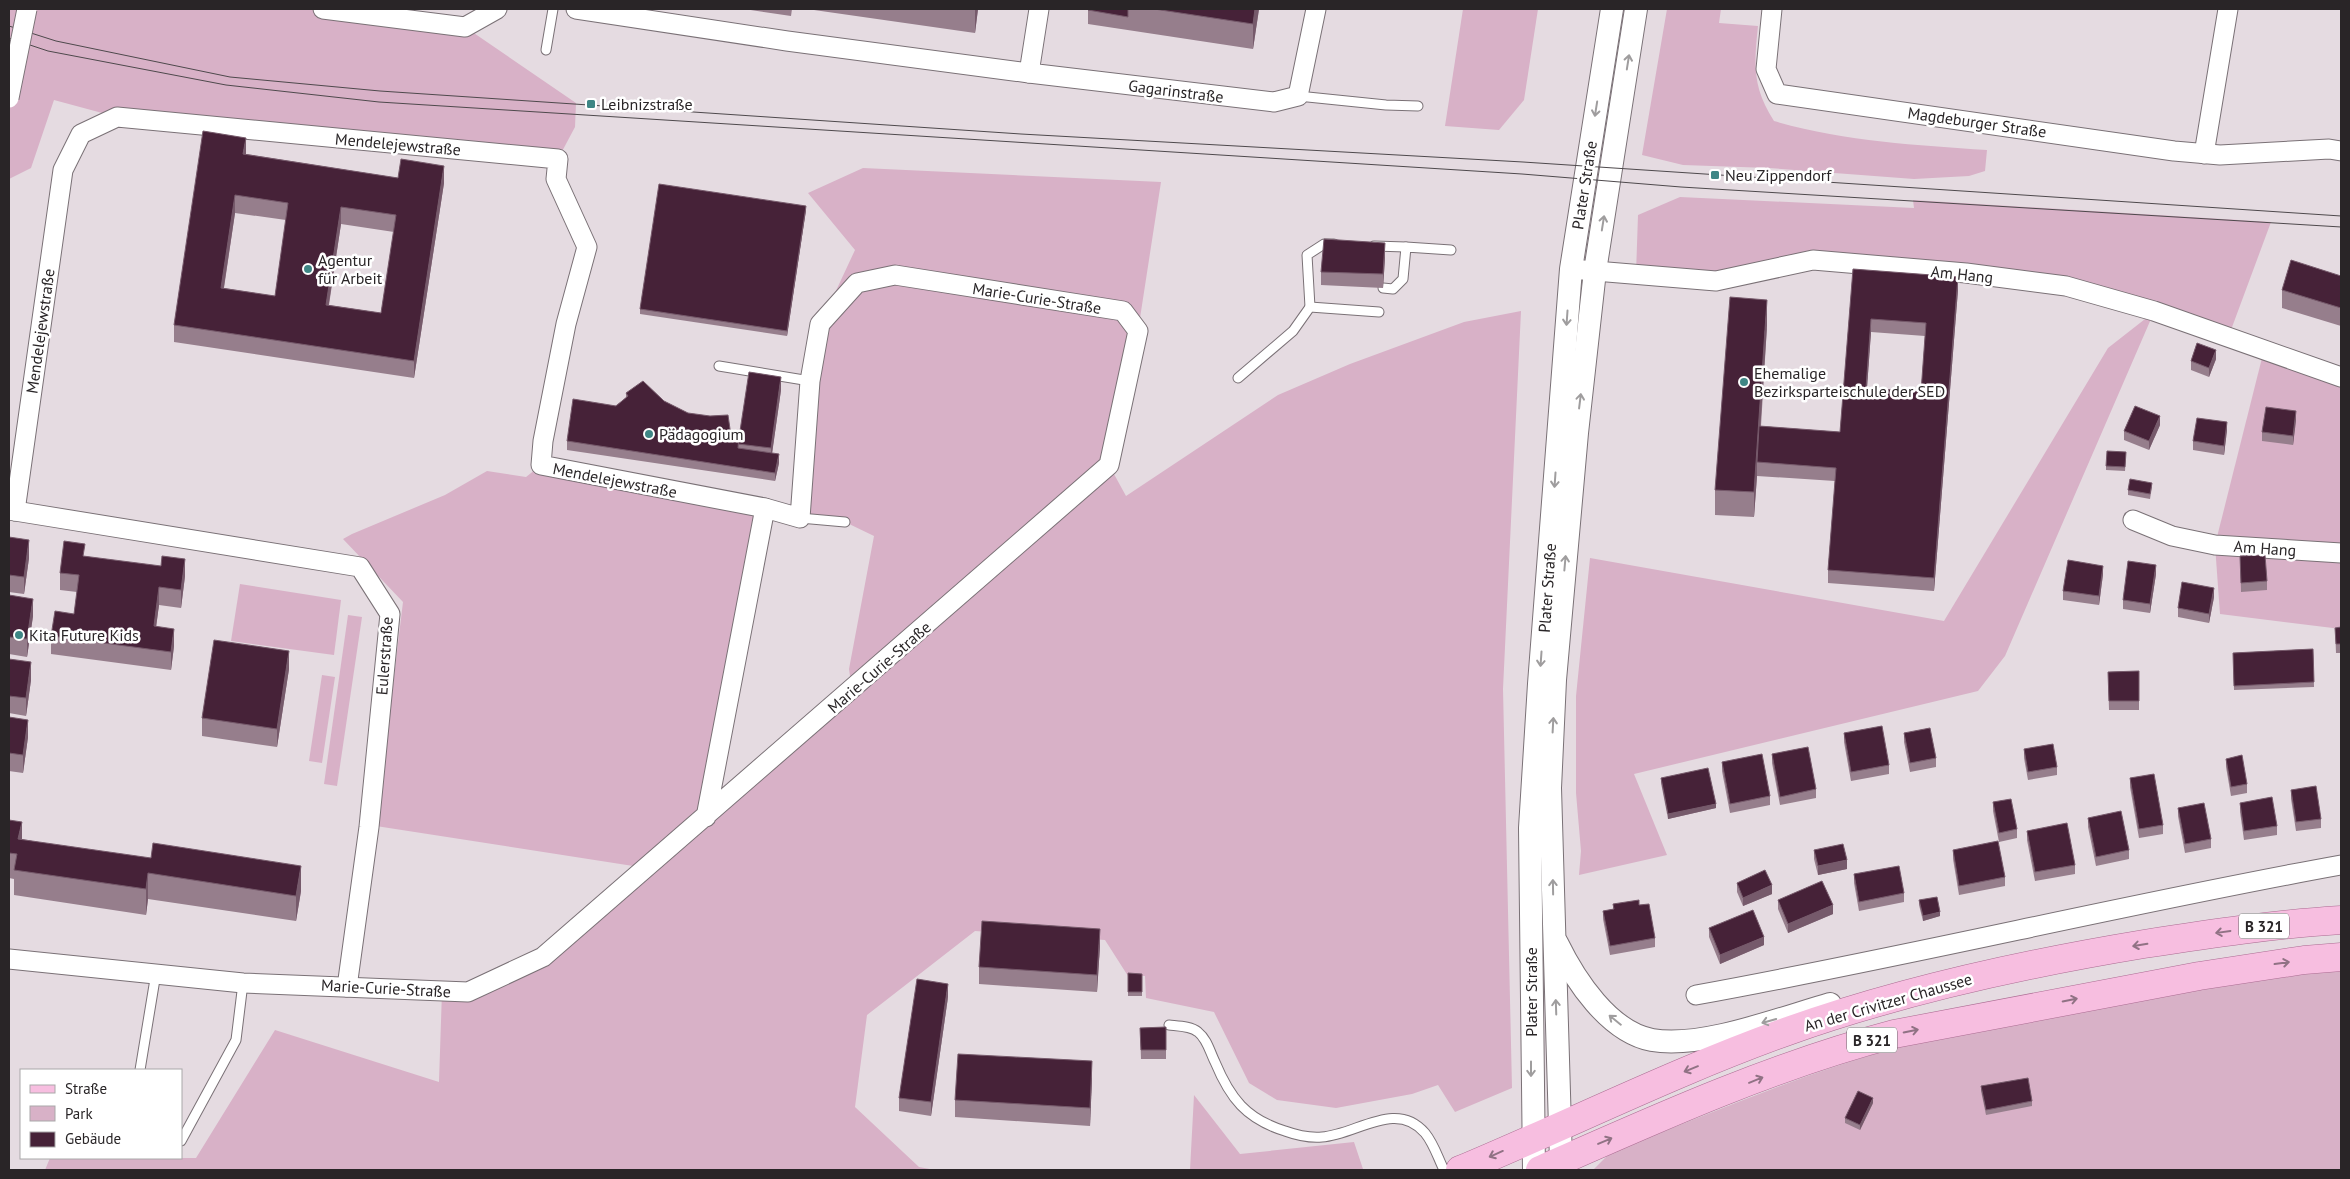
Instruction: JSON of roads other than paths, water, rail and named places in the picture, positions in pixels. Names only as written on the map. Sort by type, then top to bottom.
[{"type":"main road","name":"An der Crivitzer Chaussee","points":[[1460,1170],[1691,1069],[1787,1032],[1857,1008],[1934,987],[2073,956],[2265,926],[2341,920]]},
{"type":"main road","name":"An der Crivitzer Chaussee","points":[[1554,1167],[1770,1074],[1824,1054],[1869,1041],[2199,976],[2304,960],[2341,957]]},
{"type":"street","points":[[9,98],[27,9]]},
{"type":"street","points":[[323,9],[465,26],[497,9]]},
{"type":"street","points":[[576,9],[787,41],[1029,74],[1039,9]]},
{"type":"street","points":[[1298,96],[1316,9]]},
{"type":"street","name":"Plater Straße","points":[[1534,1170],[1530,828],[1571,269],[1612,9]]},
{"type":"street","name":"Plater Straße","points":[[1554,1167],[1560,1126],[1550,788],[1555,680],[1577,433],[1595,271],[1636,9]]},
{"type":"street","name":"Magdeburger Straße","points":[[1772,9],[1766,69],[1777,94],[2174,151],[2220,155],[2329,149],[2341,151]]},
{"type":"street","points":[[2204,154],[2228,9]]},
{"type":"street","name":"Gagarinstraße","points":[[1029,74],[1274,102],[1298,96]]},
{"type":"street","name":"Mendelejewstraße","points":[[12,511],[63,170],[81,134],[117,117],[558,159],[556,179],[587,247],[566,324],[543,441],[541,465],[764,508]]},
{"type":"street","name":"Am Hang","points":[[1571,269],[1716,281],[1813,260],[1966,273],[2066,286],[2154,312],[2341,377]]},
{"type":"street","name":"Marie-Curie-Straße","points":[[9,959],[243,983],[468,992],[543,957],[1109,465],[1138,332],[1123,311],[895,275],[857,283],[820,324],[810,381],[800,518]]},
{"type":"street","points":[[706,817],[764,508],[800,518]]},
{"type":"street","name":"Eulerstraße","points":[[12,511],[360,567],[390,614],[369,827],[348,987]]},
{"type":"street","name":"Am Hang","points":[[2133,520],[2172,536],[2215,545],[2341,553]]},
{"type":"street","points":[[1696,995],[1809,974],[2234,884],[2341,865]]},
{"type":"street","name":"B 321","points":[[1554,936],[1570,970],[1581,986],[1613,1019],[1635,1034],[1653,1040],[1678,1041],[1703,1040],[1906,983],[1960,971],[2012,960],[2073,956]]},
{"type":"lane","points":[[546,50],[553,9]]},
{"type":"lane","points":[[1298,96],[1386,105],[1418,106]]},
{"type":"lane","points":[[1238,378],[1294,331],[1310,307],[1308,255],[1324,244],[1342,244]]},
{"type":"lane","points":[[1360,245],[1452,250]]},
{"type":"lane","points":[[1383,288],[1393,288],[1403,279],[1406,247]]},
{"type":"lane","points":[[1310,307],[1378,312]]},
{"type":"lane","points":[[719,366],[810,381]]},
{"type":"lane","points":[[800,518],[845,522]]},
{"type":"lane","points":[[140,1069],[156,973]]},
{"type":"lane","points":[[182,1139],[236,1040],[243,983]]},
{"type":"lane","points":[[1169,1025],[1190,1028],[1199,1033],[1206,1043],[1229,1092],[1243,1109],[1266,1124],[1302,1136],[1323,1137],[1387,1118],[1404,1119],[1423,1131],[1430,1140],[1444,1170]]},
{"type":"tram line","points":[[9,26],[56,41],[230,77],[380,91],[1021,134],[1523,162],[2341,216]]},
{"type":"tram line","points":[[9,38],[48,51],[226,85],[379,102],[1522,174],[1681,187],[2341,227]]},
{"type":"place","name":"Leibnizstraße","points":[[591,104]]},
{"type":"place","name":"Neu Zippendorf","points":[[1715,175]]},
{"type":"place","name":"Agentur für Arbeit","points":[[308,269]]},
{"type":"place","name":"Ehemalige Bezirksparteischule der SED","points":[[1744,382]]},
{"type":"place","name":"Pädagogium","points":[[649,434]]},
{"type":"place","name":"Kita Future Kids","points":[[19,635]]}]
